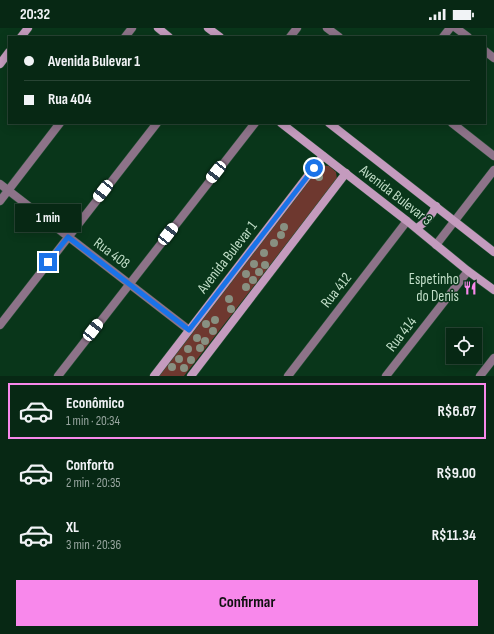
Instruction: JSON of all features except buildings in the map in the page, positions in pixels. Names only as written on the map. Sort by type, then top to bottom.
[{"type":"street","points":[[22,36],[28,28]]},
{"type":"street","points":[[126,36],[132,28]]},
{"type":"street","points":[[158,28],[169,36]]},
{"type":"street","points":[[208,28],[219,36]]},
{"type":"street","points":[[291,36],[297,28]]},
{"type":"street","points":[[327,28],[338,36]]},
{"type":"street","points":[[444,36],[450,28]]},
{"type":"street","points":[[456,28],[467,36]]},
{"type":"street","points":[[486,51],[494,58]]},
{"type":"street","points":[[0,64],[8,53]]},
{"type":"street","points":[[0,201],[59,124]]},
{"type":"street","points":[[0,325],[156,124]]},
{"type":"street","points":[[58,376],[254,124]]},
{"type":"street","name":"Avenida Bulevar 3","points":[[282,124],[417,228],[436,246],[494,290]]},
{"type":"street","name":"Avenida Bulevar 3","points":[[330,124],[494,252]]},
{"type":"street","points":[[453,124],[494,156]]},
{"type":"street","name":"Avenida Bulevar 1","points":[[154,376],[323,156]]},
{"type":"street","points":[[436,246],[494,170]]},
{"type":"street","points":[[191,376],[346,173]]},
{"type":"street","name":"Rua 408","points":[[0,184],[189,330]]},
{"type":"street","points":[[417,228],[429,218],[436,206]]},
{"type":"street","name":"Rua 412","points":[[288,376],[407,221]]},
{"type":"street","name":"Rua 414","points":[[386,376],[468,271]]},
{"type":"street","points":[[480,376],[494,358]]},
{"type":"shaded area","points":[[320,165],[329,166],[336,172],[337,179],[184,376],[158,376]]},
{"type":"place","name":"Espetinho do Denis","points":[[470,288]]},
{"type":"route","points":[[48,262],[68,237],[189,330],[314,168]]}]
